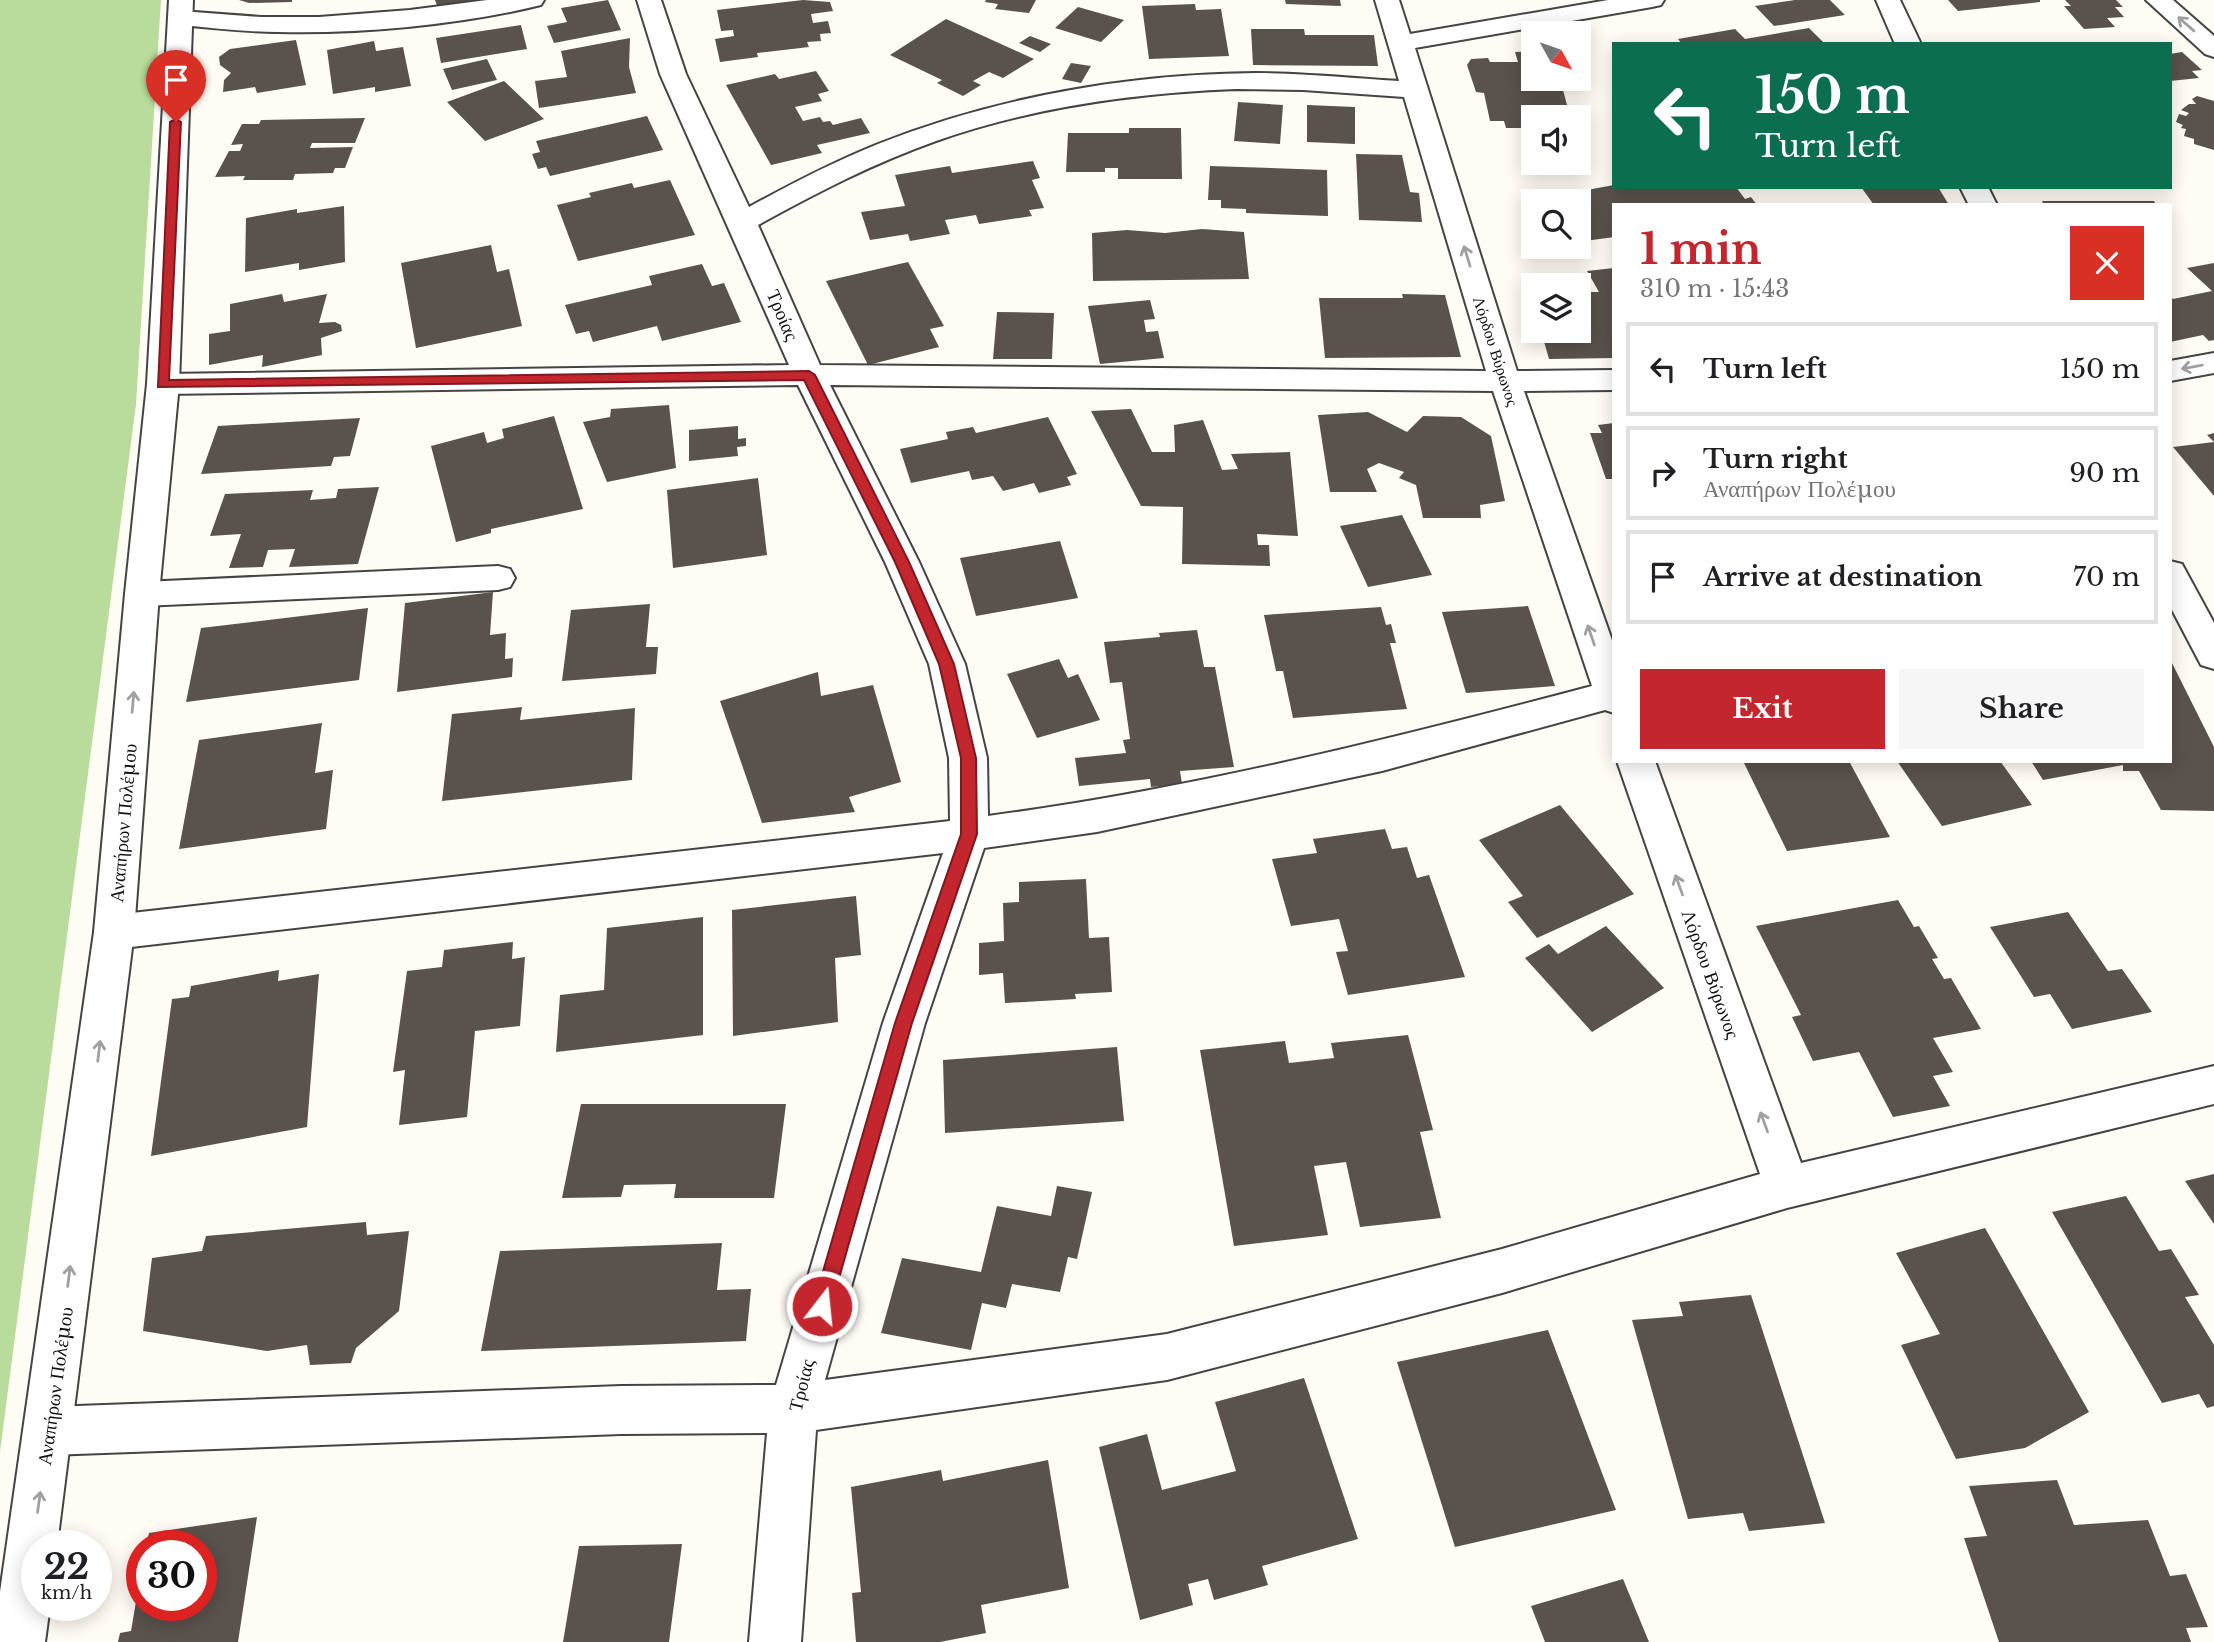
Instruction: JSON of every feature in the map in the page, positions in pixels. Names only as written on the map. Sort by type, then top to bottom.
[{"type":"street","points":[[181,9],[286,25],[364,23],[428,18],[532,0]]},
{"type":"street","name":"Τροίας","points":[[649,0],[673,74],[809,375],[902,562],[947,664],[968,758],[969,834],[904,1023],[793,1409],[775,1642]]},
{"type":"street","name":"Λόρδου Βύρωνος","points":[[1387,0],[1505,382],[1612,693]]},
{"type":"street","points":[[1400,43],[1652,0]]},
{"type":"street","points":[[1888,0],[1907,42]]},
{"type":"street","points":[[2158,0],[2214,48]]},
{"type":"street","name":"Αναπήρων Πολέμου","points":[[19,1642],[114,932],[142,594],[163,384],[181,9]]},
{"type":"street","points":[[742,222],[837,171],[891,148],[1017,110],[1088,97],[1211,82],[1293,82],[1415,90]]},
{"type":"street","points":[[2172,371],[2214,363]]},
{"type":"street","points":[[163,384],[809,375],[1505,382],[1612,380]]},
{"type":"street","points":[[142,594],[498,578]]},
{"type":"street","points":[[2174,587],[2214,656]]},
{"type":"street","points":[[114,932],[1097,817],[1382,757],[1612,696]]},
{"type":"street","name":"Λόρδου Βύρωνος","points":[[1637,763],[1787,1187]]},
{"type":"street","points":[[49,1431],[621,1410],[793,1409],[1167,1357],[1502,1271],[1787,1187],[2214,1085]]},
{"type":"green space","points":[[0,0],[161,0],[136,404],[0,1452]]},
{"type":"building","points":[[239,0],[292,0],[292,2],[249,3]]},
{"type":"building","points":[[435,0],[470,0],[470,1],[438,8]]},
{"type":"building","points":[[608,0],[621,30],[554,43],[547,26],[567,22],[561,8]]},
{"type":"building","points":[[803,0],[830,2],[833,11],[811,14],[813,23],[828,21],[831,33],[820,34],[821,41],[807,42],[809,47],[757,53],[758,57],[720,62],[715,39],[734,36],[733,30],[721,31],[717,10]]},
{"type":"building","points":[[1036,0],[1029,13],[995,9],[998,4],[985,2]]},
{"type":"building","points":[[1285,0],[1340,0],[1341,6],[1286,4]]},
{"type":"building","points":[[1795,0],[1830,0],[1845,15],[1774,26],[1755,6]]},
{"type":"building","points":[[1948,0],[2040,0],[2040,2],[1958,11]]},
{"type":"building","points":[[2065,0],[2116,0],[2123,7],[2115,7],[2124,17],[2107,18],[2115,27],[2084,29],[2064,6],[2071,6]]},
{"type":"building","points":[[1195,4],[1196,10],[1221,9],[1229,56],[1149,59],[1142,6]]},
{"type":"building","points":[[1078,7],[1124,20],[1101,42],[1055,28]]},
{"type":"building","points":[[946,19],[1034,59],[1003,78],[989,72],[973,81],[981,85],[963,96],[937,83],[942,80],[890,55]]},
{"type":"building","points":[[521,25],[527,49],[441,63],[436,38]]},
{"type":"building","points":[[1809,28],[1823,42],[1680,42],[1678,39],[1735,29],[1745,39]]},
{"type":"building","points":[[1251,29],[1304,29],[1305,35],[1374,35],[1378,66],[1253,65]]},
{"type":"building","points":[[1030,36],[1051,44],[1040,52],[1019,43]]},
{"type":"building","points":[[630,38],[629,67],[636,93],[539,108],[535,81],[567,77],[561,51]]},
{"type":"building","points":[[296,40],[306,85],[257,93],[255,87],[223,92],[224,80],[231,73],[220,65],[219,57],[230,49]]},
{"type":"building","points":[[374,41],[376,51],[403,47],[411,86],[375,92],[375,87],[333,94],[327,50]]},
{"type":"building","points":[[1515,52],[1521,52],[1521,91],[1563,91],[1567,105],[1521,105],[1521,128],[1506,128],[1504,121],[1490,121],[1484,93],[1476,92],[1467,65],[1471,59],[1488,58],[1490,62],[1518,62]]},
{"type":"building","points":[[2182,52],[2202,70],[2192,71],[2199,78],[2172,81],[2172,54]]},
{"type":"building","points":[[487,59],[497,80],[452,90],[443,69]]},
{"type":"building","points":[[1071,63],[1091,66],[1081,83],[1062,79]]},
{"type":"building","points":[[816,71],[829,91],[818,94],[822,101],[795,107],[803,121],[820,117],[823,122],[830,121],[833,125],[861,118],[870,133],[817,145],[822,153],[771,165],[726,85],[775,74],[779,79]]},
{"type":"building","points":[[504,81],[544,119],[485,141],[447,102]]},
{"type":"building","points":[[2197,96],[2214,101],[2214,150],[2194,144],[2194,139],[2184,136],[2186,129],[2181,128],[2183,125],[2176,122],[2179,114],[2186,116],[2189,113],[2181,110],[2189,104],[2196,104],[2192,99]]},
{"type":"building","points":[[1238,102],[1283,105],[1280,144],[1234,141]]},
{"type":"building","points":[[1307,105],[1355,107],[1355,144],[1307,142]]},
{"type":"building","points":[[647,116],[663,150],[550,176],[546,167],[538,169],[532,154],[540,152],[536,141]]},
{"type":"building","points":[[365,118],[355,143],[312,143],[310,148],[353,147],[345,168],[335,168],[333,173],[295,174],[293,180],[243,180],[245,176],[215,177],[229,151],[240,151],[243,144],[231,145],[242,124],[259,124],[261,120]]},
{"type":"building","points":[[1129,128],[1181,128],[1182,179],[1118,179],[1118,168],[1105,168],[1105,172],[1066,172],[1068,133],[1129,133]]},
{"type":"building","points":[[1356,154],[1402,155],[1410,192],[1419,193],[1422,222],[1359,220]]},
{"type":"building","points":[[1033,161],[1040,178],[1032,180],[1044,208],[1029,210],[1032,216],[979,224],[976,215],[945,220],[950,234],[910,241],[908,234],[870,240],[861,212],[905,206],[895,175],[950,166],[952,173]]},
{"type":"building","points":[[1210,166],[1327,170],[1328,216],[1246,213],[1246,209],[1221,208],[1221,200],[1208,200]]},
{"type":"building","points":[[670,180],[695,235],[578,261],[557,205],[591,197],[589,193],[632,183],[634,188]]},
{"type":"building","points":[[1612,185],[1612,189],[1738,189],[1745,199],[1751,197],[1756,203],[1612,203],[1612,237],[1591,240],[1591,189]]},
{"type":"building","points":[[1862,189],[1939,189],[1948,203],[1873,203]]},
{"type":"building","points":[[2042,201],[2155,203],[2043,203]]},
{"type":"building","points":[[344,206],[345,262],[299,270],[299,263],[245,272],[246,218],[297,209],[297,213]]},
{"type":"building","points":[[1202,229],[1244,232],[1249,279],[1093,281],[1092,233],[1127,230],[1165,233]]},
{"type":"building","points":[[491,245],[497,272],[509,269],[522,326],[416,348],[401,263]]},
{"type":"building","points":[[908,262],[944,326],[930,329],[939,347],[868,365],[826,281]]},
{"type":"building","points":[[2214,263],[2214,340],[2209,341],[2203,335],[2172,342],[2172,298],[2212,291],[2187,268]]},
{"type":"building","points":[[702,264],[712,286],[724,283],[741,322],[662,341],[657,326],[593,342],[589,331],[576,334],[565,305],[652,285],[649,276]]},
{"type":"building","points":[[1612,268],[1612,358],[1549,359],[1544,343],[1591,343],[1591,292],[1599,292],[1591,273],[1587,271]]},
{"type":"building","points":[[282,294],[284,302],[327,294],[319,323],[335,322],[341,325],[342,331],[321,338],[322,355],[262,367],[263,355],[209,365],[209,334],[230,331],[230,304]]},
{"type":"building","points":[[1402,294],[1445,295],[1461,357],[1325,358],[1319,298],[1403,298]]},
{"type":"building","points":[[1150,300],[1155,319],[1144,320],[1146,332],[1158,331],[1164,358],[1100,364],[1088,306]]},
{"type":"building","points":[[997,312],[1054,313],[1052,359],[993,359]]},
{"type":"building","points":[[669,405],[676,468],[607,482],[583,422],[610,417],[611,409]]},
{"type":"building","points":[[1131,409],[1152,452],[1175,452],[1174,425],[1203,420],[1222,470],[1238,469],[1231,454],[1290,452],[1298,536],[1257,534],[1258,545],[1269,545],[1270,566],[1182,564],[1183,507],[1141,506],[1091,411]]},
{"type":"building","points":[[1368,412],[1407,432],[1423,416],[1461,417],[1491,436],[1505,501],[1480,505],[1481,518],[1423,518],[1416,485],[1399,478],[1404,472],[1379,463],[1367,469],[1377,492],[1330,492],[1318,415]]},
{"type":"building","points":[[554,416],[583,509],[491,529],[491,533],[456,542],[431,446],[484,432],[487,443],[504,438],[502,429]]},
{"type":"building","points":[[1048,417],[1077,474],[1067,477],[1071,485],[1039,493],[1034,483],[1003,491],[993,476],[972,480],[969,471],[911,483],[900,449],[948,439],[946,432],[973,427],[976,433]]},
{"type":"building","points":[[360,418],[350,456],[334,457],[331,466],[201,474],[218,426]]},
{"type":"building","points":[[1612,423],[1612,479],[1606,479],[1590,433],[1602,433],[1598,425]]},
{"type":"building","points":[[738,426],[738,439],[746,438],[746,446],[737,447],[738,456],[689,461],[689,430]]},
{"type":"building","points":[[2214,433],[2214,442],[2207,435]]},
{"type":"building","points":[[2214,442],[2214,496],[2173,447]]},
{"type":"building","points":[[758,478],[767,555],[673,568],[667,490]]},
{"type":"building","points":[[379,487],[358,564],[289,567],[295,549],[268,550],[263,567],[229,568],[241,534],[210,536],[225,494],[313,490],[310,500],[336,498],[338,489]]},
{"type":"building","points":[[1402,515],[1432,575],[1368,587],[1340,526]]},
{"type":"building","points":[[1060,541],[1078,598],[976,616],[960,558]]},
{"type":"building","points":[[493,592],[490,635],[506,633],[505,659],[513,658],[512,677],[397,692],[405,603]]},
{"type":"building","points":[[650,604],[646,647],[658,647],[656,674],[562,681],[571,610]]},
{"type":"building","points":[[1528,606],[1555,686],[1466,693],[1442,612]]},
{"type":"building","points":[[1381,607],[1386,625],[1391,624],[1396,643],[1390,643],[1407,709],[1293,718],[1283,671],[1276,671],[1264,615]]},
{"type":"building","points":[[368,608],[359,680],[186,702],[201,628]]},
{"type":"building","points":[[1197,630],[1204,667],[1215,667],[1234,767],[1180,771],[1182,784],[1151,787],[1150,779],[1079,786],[1075,758],[1126,753],[1123,740],[1130,739],[1122,682],[1110,683],[1104,642],[1160,637],[1159,633]]},
{"type":"building","points":[[1059,659],[1068,678],[1078,674],[1100,720],[1037,738],[1007,674]]},
{"type":"building","points":[[2172,663],[2214,747],[2214,811],[2161,810],[2139,771],[2123,771],[2123,765],[2043,780],[2032,763],[2172,763]]},
{"type":"building","points":[[818,672],[821,696],[873,685],[901,782],[849,797],[855,812],[762,823],[720,701]]},
{"type":"building","points":[[522,707],[520,720],[635,708],[632,780],[442,801],[452,714]]},
{"type":"building","points":[[322,723],[315,773],[333,770],[326,829],[179,849],[199,740]]},
{"type":"building","points":[[1744,763],[1850,763],[1890,837],[1787,851]]},
{"type":"building","points":[[1898,763],[2001,763],[2032,805],[1942,826]]},
{"type":"building","points":[[1560,805],[1634,894],[1537,938],[1508,902],[1523,896],[1479,840]]},
{"type":"building","points":[[1385,829],[1392,849],[1407,847],[1417,878],[1429,875],[1465,977],[1348,995],[1336,952],[1348,951],[1339,919],[1291,926],[1272,859],[1317,853],[1313,839]]},
{"type":"building","points":[[1086,879],[1089,938],[1109,937],[1112,992],[1075,994],[1076,999],[1005,1003],[1003,973],[979,975],[979,943],[1004,941],[1003,903],[1019,902],[1019,882]]},
{"type":"building","points":[[856,896],[861,955],[835,958],[838,1022],[733,1036],[732,910]]},
{"type":"building","points":[[1898,900],[1914,927],[1919,926],[1938,958],[1932,959],[1944,979],[1951,978],[1981,1029],[1933,1038],[1953,1072],[1933,1076],[1950,1106],[1893,1117],[1859,1052],[1813,1061],[1792,1017],[1801,1015],[1756,926]]},
{"type":"building","points":[[2068,912],[2108,971],[2122,969],[2152,1012],[2072,1029],[2050,994],[2034,997],[1990,927]]},
{"type":"building","points":[[703,917],[703,1035],[556,1052],[560,995],[604,990],[607,928]]},
{"type":"building","points":[[1606,926],[1664,988],[1592,1032],[1525,958],[1549,944],[1558,954]]},
{"type":"building","points":[[513,942],[512,959],[525,957],[520,1026],[475,1031],[467,1117],[399,1125],[405,1070],[393,1072],[407,971],[442,967],[444,950]]},
{"type":"building","points":[[279,970],[278,981],[319,974],[307,1127],[151,1156],[172,999],[189,997],[191,986]]},
{"type":"building","points":[[1408,1035],[1433,1130],[1420,1132],[1441,1218],[1360,1227],[1346,1162],[1314,1166],[1328,1235],[1234,1246],[1200,1050],[1285,1041],[1289,1063],[1334,1058],[1331,1043]]},
{"type":"building","points":[[1117,1047],[1124,1121],[945,1133],[943,1060]]},
{"type":"building","points":[[581,1104],[786,1104],[774,1198],[674,1198],[676,1184],[624,1185],[621,1197],[562,1198]]},
{"type":"building","points":[[2214,1174],[2214,1224],[2185,1181]]},
{"type":"building","points":[[1057,1186],[1092,1192],[1077,1259],[1068,1257],[1060,1292],[1012,1284],[1006,1308],[982,1303],[971,1350],[881,1333],[902,1258],[981,1272],[997,1206],[1051,1216]]},
{"type":"building","points":[[2126,1196],[2159,1251],[2171,1249],[2199,1295],[2185,1297],[2214,1345],[2214,1406],[2207,1408],[2199,1394],[2162,1403],[2052,1212]]},
{"type":"building","points":[[366,1222],[367,1235],[409,1231],[399,1311],[356,1348],[351,1363],[310,1365],[307,1345],[267,1351],[143,1331],[152,1258],[202,1251],[206,1236]]},
{"type":"building","points":[[1985,1228],[2089,1412],[2025,1448],[1956,1459],[1901,1345],[1940,1334],[1896,1253]]},
{"type":"building","points":[[722,1243],[717,1290],[751,1289],[746,1341],[481,1351],[500,1251]]},
{"type":"building","points":[[1751,1295],[1825,1523],[1749,1531],[1743,1513],[1688,1519],[1632,1320],[1683,1316],[1679,1302]]},
{"type":"building","points":[[1548,1330],[1616,1510],[1455,1547],[1397,1362]]},
{"type":"building","points":[[1304,1378],[1358,1539],[1262,1566],[1268,1585],[1214,1600],[1208,1579],[1188,1584],[1193,1605],[1140,1620],[1099,1447],[1147,1434],[1162,1490],[1236,1471],[1215,1402]]},
{"type":"building","points":[[1048,1460],[1069,1588],[981,1605],[986,1633],[940,1642],[856,1642],[852,1593],[861,1592],[851,1487],[941,1470],[943,1481]]},
{"type":"building","points":[[2057,1480],[2074,1525],[2148,1520],[2170,1576],[2186,1574],[2208,1627],[2186,1628],[2191,1642],[1999,1642],[1964,1538],[1987,1536],[1969,1486]]},
{"type":"building","points":[[257,1517],[238,1642],[118,1642],[120,1633],[131,1631],[133,1621],[217,1621],[217,1530],[169,1530]]},
{"type":"building","points":[[682,1544],[669,1642],[563,1642],[579,1546]]},
{"type":"building","points":[[1623,1579],[1649,1642],[1545,1642],[1531,1606]]},
{"type":"route","points":[[176,122],[163,384],[809,375],[902,562],[947,664],[968,758],[969,834],[904,1023],[822,1306]]}]
